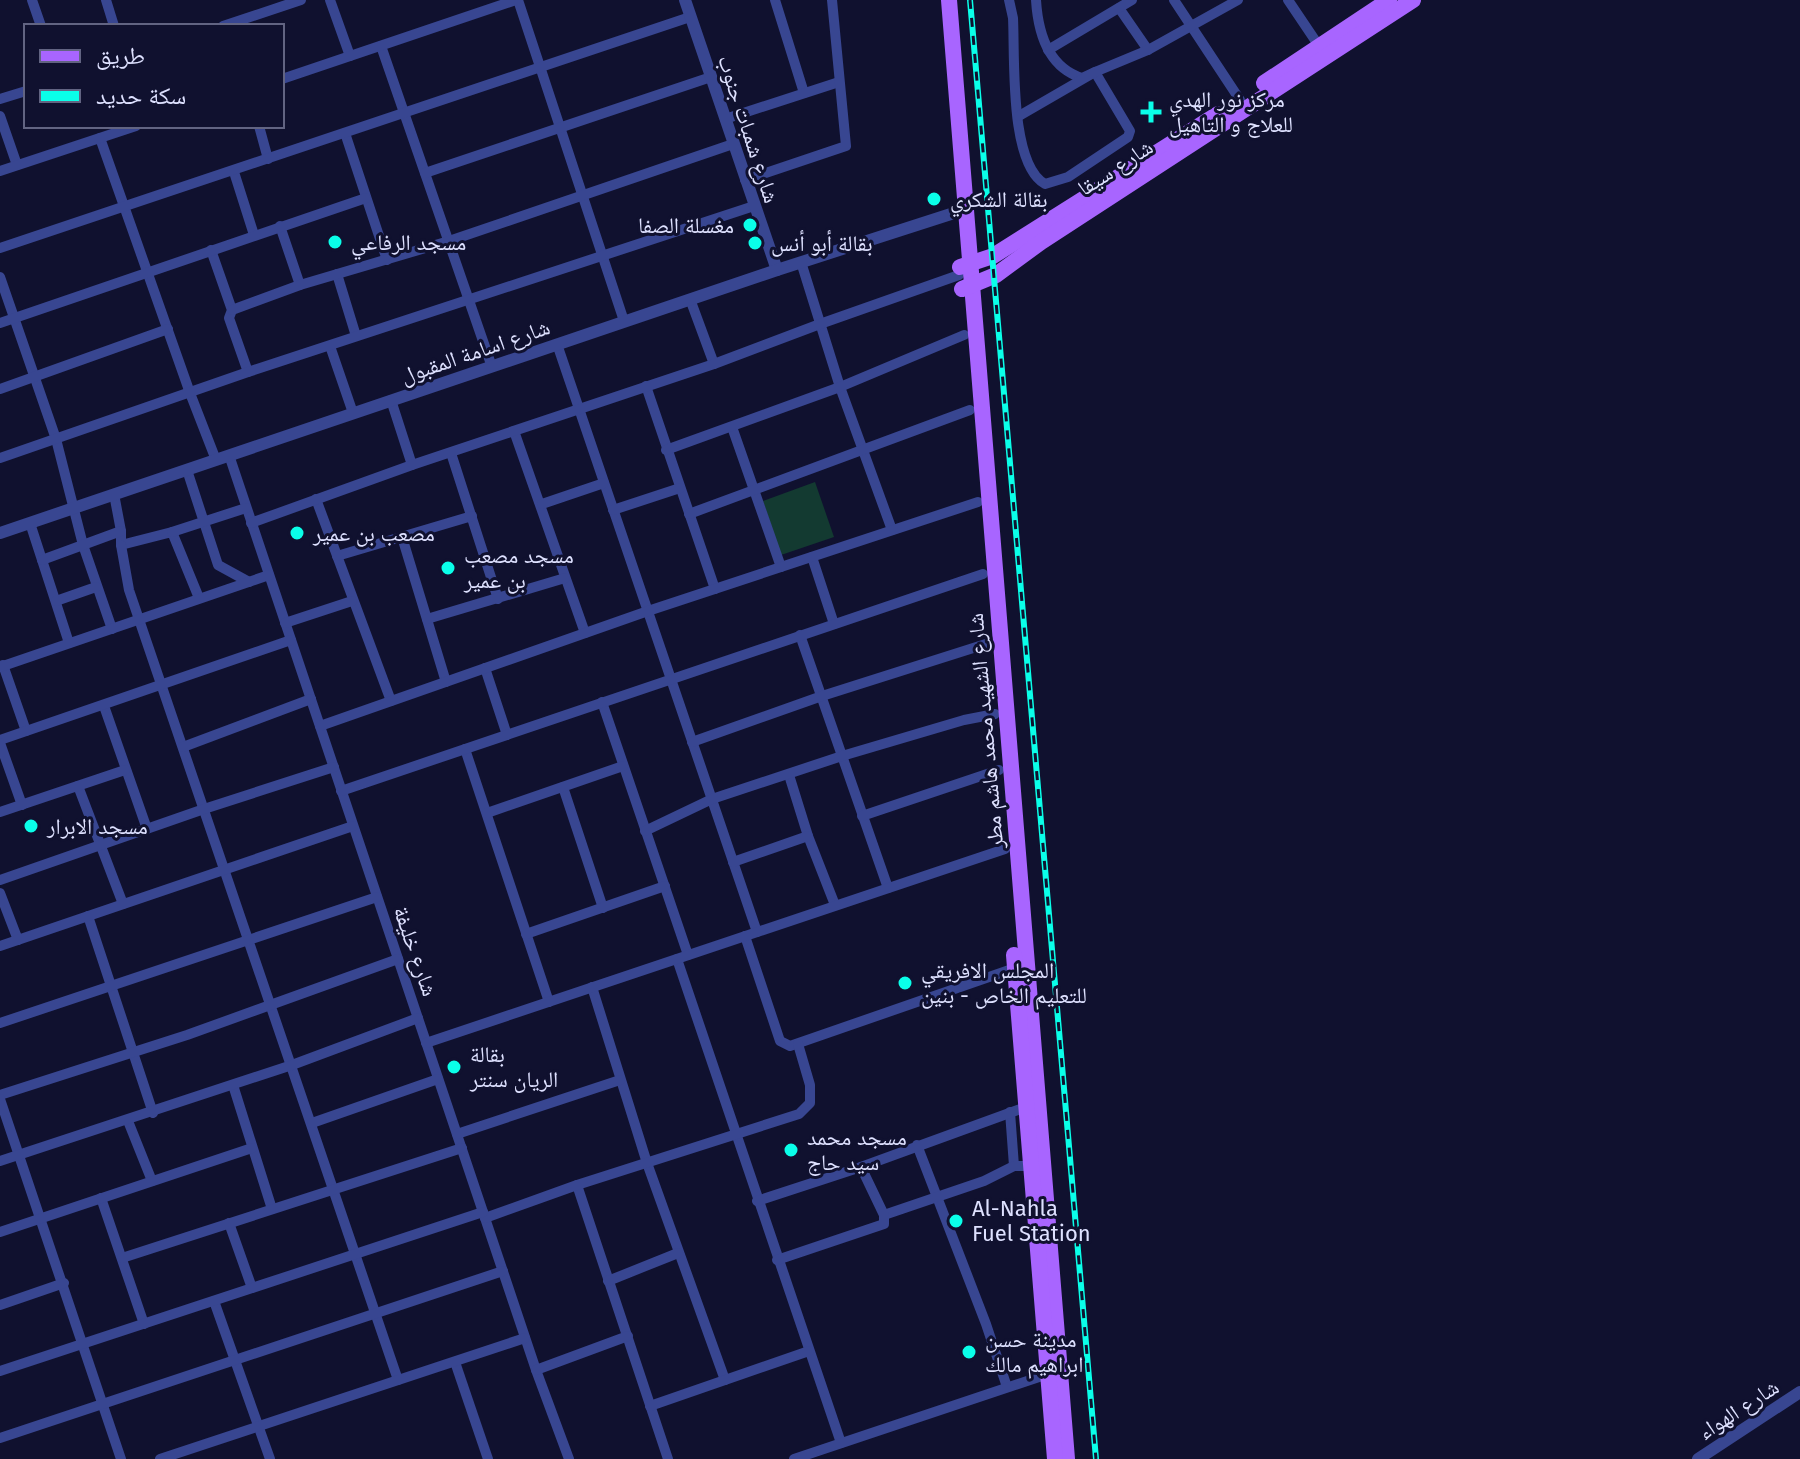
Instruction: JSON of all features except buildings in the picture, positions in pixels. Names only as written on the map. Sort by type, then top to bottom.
[{"type":"main road","name":"شارع الشهيد محمد هاشم مطر","points":[[938,0],[960,213]]},
{"type":"main road","name":"شارع الشهيد محمد هاشم مطر","points":[[949,0],[964,276],[1029,1166],[1067,1459]]},
{"type":"main road","name":"شارع سيقا","points":[[964,276],[1240,100],[1389,0]]},
{"type":"main road","name":"شارع سيقا","points":[[964,276],[996,275],[1041,242],[1413,0]]},
{"type":"main road","name":"شارع الشهيد محمد هاشم مطر","points":[[964,276],[964,335],[1015,968],[1018,1109],[1029,1166]]},
{"type":"main road","name":"شارع الشهيد محمد هاشم مطر","points":[[1054,1372],[1055,1459]]},
{"type":"street","points":[[32,0],[40,24]]},
{"type":"street","points":[[106,0],[113,24]]},
{"type":"street","points":[[256,0],[261,14]]},
{"type":"street","points":[[229,24],[301,0]]},
{"type":"street","points":[[330,0],[350,56]]},
{"type":"street","points":[[284,78],[499,2],[517,0],[624,321]]},
{"type":"street","name":"شارع شمبات جنوب","points":[[685,0],[777,270]]},
{"type":"street","points":[[775,0],[804,93]]},
{"type":"street","points":[[745,180],[846,146],[832,0]]},
{"type":"street","points":[[1009,0],[1013,18],[1022,149],[1032,174],[1045,184],[1068,177],[1130,135],[1095,72]]},
{"type":"street","points":[[1036,0],[1038,28],[1048,50],[1063,68],[1082,78],[1148,50],[1238,0]]},
{"type":"street","points":[[1048,50],[1132,0]]},
{"type":"street","points":[[1174,0],[1240,100]]},
{"type":"street","points":[[1288,0],[1319,46]]},
{"type":"street","points":[[1119,8],[1148,50]]},
{"type":"street","points":[[0,248],[690,17]]},
{"type":"street","points":[[381,46],[492,367]]},
{"type":"street","points":[[1019,116],[1095,72]]},
{"type":"street","points":[[425,173],[711,77]]},
{"type":"street","points":[[725,119],[839,82]]},
{"type":"street","points":[[0,99],[24,92]]},
{"type":"street","points":[[0,116],[17,165]]},
{"type":"street","points":[[0,171],[130,128]]},
{"type":"street","points":[[260,128],[268,159]]},
{"type":"street","points":[[345,133],[387,260]]},
{"type":"street","name":"شارع خليفة","points":[[100,138],[190,393],[246,508],[525,1338],[569,1459]]},
{"type":"street","points":[[232,310],[300,285],[449,241],[733,144]]},
{"type":"street","points":[[234,172],[254,235]]},
{"type":"street","points":[[0,323],[366,198]]},
{"type":"street","points":[[0,458],[248,372],[754,206]]},
{"type":"street","name":"شارع اسامة المقبول","points":[[0,533],[801,262],[960,213]]},
{"type":"street","points":[[280,226],[300,285]]},
{"type":"street","points":[[211,250],[232,310],[229,318],[248,372]]},
{"type":"street","points":[[801,262],[840,387],[892,530]]},
{"type":"street","points":[[337,274],[356,336]]},
{"type":"street","points":[[251,523],[964,276]]},
{"type":"street","points":[[0,277],[56,439],[83,545],[112,629]]},
{"type":"street","points":[[690,299],[714,364]]},
{"type":"street","points":[[0,389],[168,329]]},
{"type":"street","points":[[666,450],[840,387],[964,335]]},
{"type":"street","points":[[557,344],[757,932]]},
{"type":"street","points":[[330,346],[353,413]]},
{"type":"street","points":[[646,386],[715,589]]},
{"type":"street","points":[[391,400],[412,465]]},
{"type":"street","points":[[689,514],[970,410]]},
{"type":"street","points":[[732,427],[781,567]]},
{"type":"street","points":[[514,431],[585,633]]},
{"type":"street","points":[[451,453],[498,599]]},
{"type":"street","points":[[187,470],[218,565],[249,582]]},
{"type":"street","points":[[542,504],[604,483]]},
{"type":"street","points":[[613,510],[680,488]]},
{"type":"street","points":[[114,494],[124,573],[398,1380]]},
{"type":"street","points":[[316,499],[391,701]]},
{"type":"street","points":[[320,726],[648,611],[978,502]]},
{"type":"street","points":[[121,545],[246,508]]},
{"type":"street","points":[[337,556],[472,516]]},
{"type":"street","points":[[30,523],[69,643]]},
{"type":"street","points":[[42,560],[121,531]]},
{"type":"street","points":[[172,532],[199,598]]},
{"type":"street","points":[[402,537],[446,682]]},
{"type":"street","points":[[812,557],[834,624]]},
{"type":"street","points":[[341,791],[983,574]]},
{"type":"street","points":[[26,731],[2,666],[269,575]]},
{"type":"street","points":[[427,619],[565,578]]},
{"type":"street","points":[[56,601],[96,587]]},
{"type":"street","points":[[285,623],[352,601]]},
{"type":"street","points":[[800,635],[888,888]]},
{"type":"street","points":[[22,805],[0,741],[291,640]]},
{"type":"street","points":[[692,742],[822,696],[989,643]]},
{"type":"street","points":[[485,668],[507,735]]},
{"type":"street","points":[[183,747],[311,699]]},
{"type":"street","points":[[602,702],[688,955]]},
{"type":"street","points":[[104,706],[147,829]]},
{"type":"street","points":[[645,831],[712,799],[842,756],[964,720],[995,714]]},
{"type":"street","points":[[465,749],[549,1002]]},
{"type":"street","points":[[487,813],[623,766]]},
{"type":"street","points":[[0,880],[334,767]]},
{"type":"street","points":[[0,812],[125,770]]},
{"type":"street","points":[[862,816],[999,770]]},
{"type":"street","points":[[789,775],[808,836],[835,905]]},
{"type":"street","points":[[78,786],[123,904]]},
{"type":"street","points":[[563,787],[603,908]]},
{"type":"street","points":[[0,946],[353,826]]},
{"type":"street","points":[[733,862],[808,836]]},
{"type":"street","points":[[426,1043],[1005,849]]},
{"type":"street","points":[[526,934],[665,886]]},
{"type":"street","points":[[0,893],[18,940]]},
{"type":"street","points":[[0,1023],[377,897]]},
{"type":"street","points":[[88,916],[153,1113]]},
{"type":"street","points":[[745,936],[780,1041],[790,1046],[1015,968]]},
{"type":"street","points":[[121,1459],[0,1097],[271,1006],[398,959]]},
{"type":"street","points":[[677,959],[734,1135],[841,1443]]},
{"type":"street","points":[[592,987],[647,1163],[725,1380]]},
{"type":"street","points":[[0,1161],[153,1113],[418,1018]]},
{"type":"street","points":[[0,1371],[355,1254],[792,1117],[805,1110],[810,1103],[810,1085],[798,1044]]},
{"type":"street","points":[[312,1123],[438,1079]]},
{"type":"street","points":[[457,1134],[620,1080]]},
{"type":"street","points":[[233,1085],[272,1209]]},
{"type":"street","points":[[757,1201],[861,1167],[1018,1109]]},
{"type":"street","points":[[128,1121],[152,1181]]},
{"type":"street","points":[[917,1145],[1007,1387]]},
{"type":"street","points":[[0,1232],[252,1148]]},
{"type":"street","points":[[122,1258],[462,1148]]},
{"type":"street","points":[[884,1215],[1029,1166]]},
{"type":"street","points":[[777,1260],[884,1224],[884,1215],[861,1167]]},
{"type":"street","points":[[577,1185],[668,1459]]},
{"type":"street","points":[[101,1198],[144,1324]]},
{"type":"street","points":[[229,1223],[252,1288]]},
{"type":"street","points":[[608,1281],[678,1253]]},
{"type":"street","points":[[0,1438],[503,1271]]},
{"type":"street","points":[[0,1305],[64,1283]]},
{"type":"street","points":[[214,1301],[270,1459]]},
{"type":"street","points":[[536,1370],[628,1336]]},
{"type":"street","points":[[160,1459],[525,1338]]},
{"type":"street","points":[[650,1406],[809,1351]]},
{"type":"street","points":[[455,1362],[487,1457],[473,1459]]},
{"type":"street","points":[[794,1459],[1054,1372]]},
{"type":"street","name":"شارع الهواء","points":[[1698,1459],[1800,1392]]},
{"type":"green space","points":[[815,482],[834,537],[781,555],[763,501]]},
{"type":"railway","points":[[970,0],[1096,1459]]},
{"type":"place","name":"مركز نور الهدي للعلاج و التاهيل","points":[[1151,112]]},
{"type":"place","name":"بقالة الشكري","points":[[934,199]]},
{"type":"place","name":"مغسلة الصفا","points":[[750,225]]},
{"type":"place","name":"مسجد الرفاعي","points":[[335,242]]},
{"type":"place","name":"بقالة أبو أنس","points":[[755,243]]},
{"type":"place","name":"مصعب بن عمير","points":[[297,533]]},
{"type":"place","name":"مسجد مصعب بن عمير","points":[[448,568]]},
{"type":"place","name":"مسجد الابرار","points":[[31,826]]},
{"type":"place","name":"المجلس الافريقي للتعليم الخاص - بنين","points":[[905,983]]},
{"type":"place","name":"بقالة الريان سنتر","points":[[454,1067]]},
{"type":"place","name":"مسجد محمد سيد حاج","points":[[791,1150]]},
{"type":"place","name":"Al-Nahla Fuel Station","points":[[956,1221]]},
{"type":"place","name":"مدينة حسن ابراهيم مالك","points":[[969,1352]]}]
